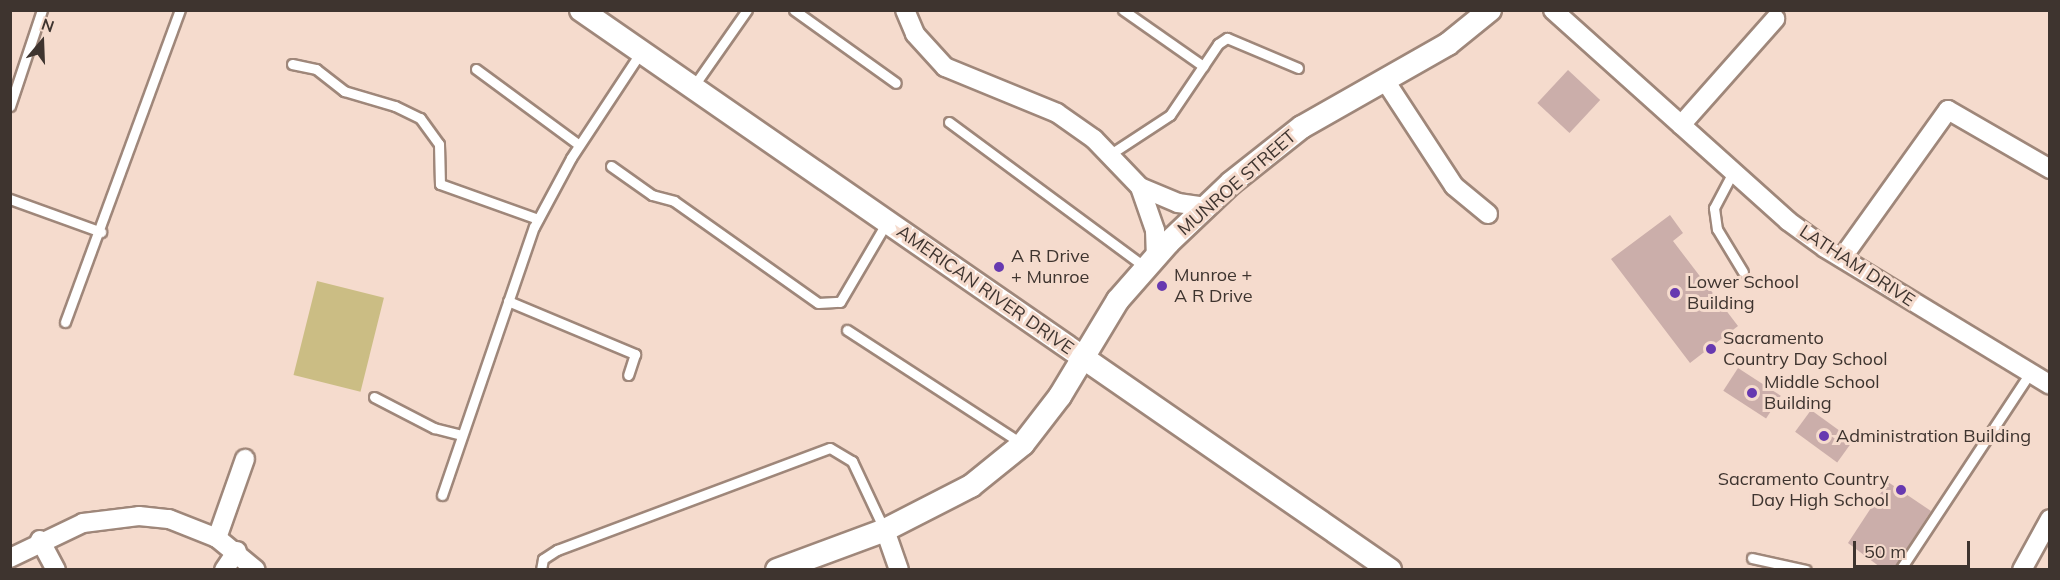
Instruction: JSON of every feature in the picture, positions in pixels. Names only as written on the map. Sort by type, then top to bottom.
[{"type":"street","name":"AMERICAN RIVER DRIVE","points":[[581,10],[1390,570]]},
{"type":"street","points":[[905,10],[915,34],[945,67],[1057,113],[1109,155],[1140,187],[1178,202],[1206,207]]},
{"type":"street","name":"MUNROE STREET","points":[[777,570],[885,530],[970,486],[1023,444],[1060,396],[1081,357],[1151,261],[1206,207],[1302,127],[1386,82],[1448,44],[1490,10]]},
{"type":"street","name":"LATHAM DRIVE","points":[[1553,10],[1788,221],[1842,258],[2049,385]]},
{"type":"street","points":[[1681,126],[1775,19]]},
{"type":"street","points":[[1386,82],[1454,186],[1488,214]]},
{"type":"street","points":[[1842,258],[1948,110],[2049,169]]},
{"type":"street","points":[[1140,187],[1155,230],[1151,261]]},
{"type":"street","points":[[217,538],[245,459]]},
{"type":"street","points":[[10,558],[40,540],[83,523],[139,516],[169,519],[217,538],[237,551],[256,570]]},
{"type":"street","points":[[2022,570],[2049,519]]},
{"type":"street","points":[[885,530],[899,570]]},
{"type":"street","points":[[40,540],[56,570]]},
{"type":"street","points":[[224,570],[237,551]]},
{"type":"lane","points":[[10,106],[42,10]]},
{"type":"lane","points":[[65,322],[101,232],[180,10]]},
{"type":"lane","points":[[693,87],[747,10]]},
{"type":"lane","points":[[794,10],[896,83]]},
{"type":"lane","points":[[1122,10],[1203,66]]},
{"type":"lane","points":[[1109,155],[1170,115],[1218,44],[1227,38],[1298,68]]},
{"type":"lane","points":[[442,495],[538,219],[579,145],[641,52]]},
{"type":"lane","points":[[292,64],[315,69],[344,91],[395,106],[420,118],[439,144],[440,184],[538,219]]},
{"type":"lane","points":[[476,69],[579,145]]},
{"type":"lane","points":[[949,123],[1151,261]]},
{"type":"lane","points":[[611,166],[652,195],[674,201],[818,303],[840,302],[888,221]]},
{"type":"lane","points":[[1733,172],[1714,208],[1717,229],[1743,273]]},
{"type":"lane","points":[[10,200],[101,232]]},
{"type":"lane","points":[[508,301],[635,354],[627,375]]},
{"type":"lane","points":[[847,330],[1023,444]]},
{"type":"lane","points":[[1900,570],[2030,374]]},
{"type":"lane","points":[[374,397],[435,428],[462,435]]},
{"type":"lane","points":[[541,570],[543,559],[557,550],[830,448],[852,461],[885,530]]},
{"type":"lane","points":[[1752,558],[1806,570]]},
{"type":"shaded area","points":[[317,281],[384,298],[360,392],[294,375]]},
{"type":"building","points":[[1568,70],[1600,100],[1569,133],[1537,103]]},
{"type":"building","name":"Lower School Building","points":[[1670,215],[1683,233],[1673,241],[1738,326],[1690,363],[1611,259]]},
{"type":"building","name":"Middle School Building","points":[[1738,368],[1781,396],[1766,418],[1723,391]]},
{"type":"building","name":"Administration Building","points":[[1811,410],[1853,441],[1837,462],[1795,432]]},
{"type":"building","points":[[1888,482],[1931,511],[1893,570],[1884,570],[1848,543]]},
{"type":"place","name":"A R Drive + Munroe","points":[[999,267]]},
{"type":"place","name":"Munroe + A R Drive","points":[[1162,286]]},
{"type":"place","name":"Lower School Building","points":[[1675,293]]},
{"type":"place","name":"Sacramento Country Day School","points":[[1711,349]]},
{"type":"place","name":"Middle School Building","points":[[1752,393]]},
{"type":"place","name":"Administration Building","points":[[1824,436]]},
{"type":"place","name":"Sacramento Country Day High School","points":[[1901,490]]}]
